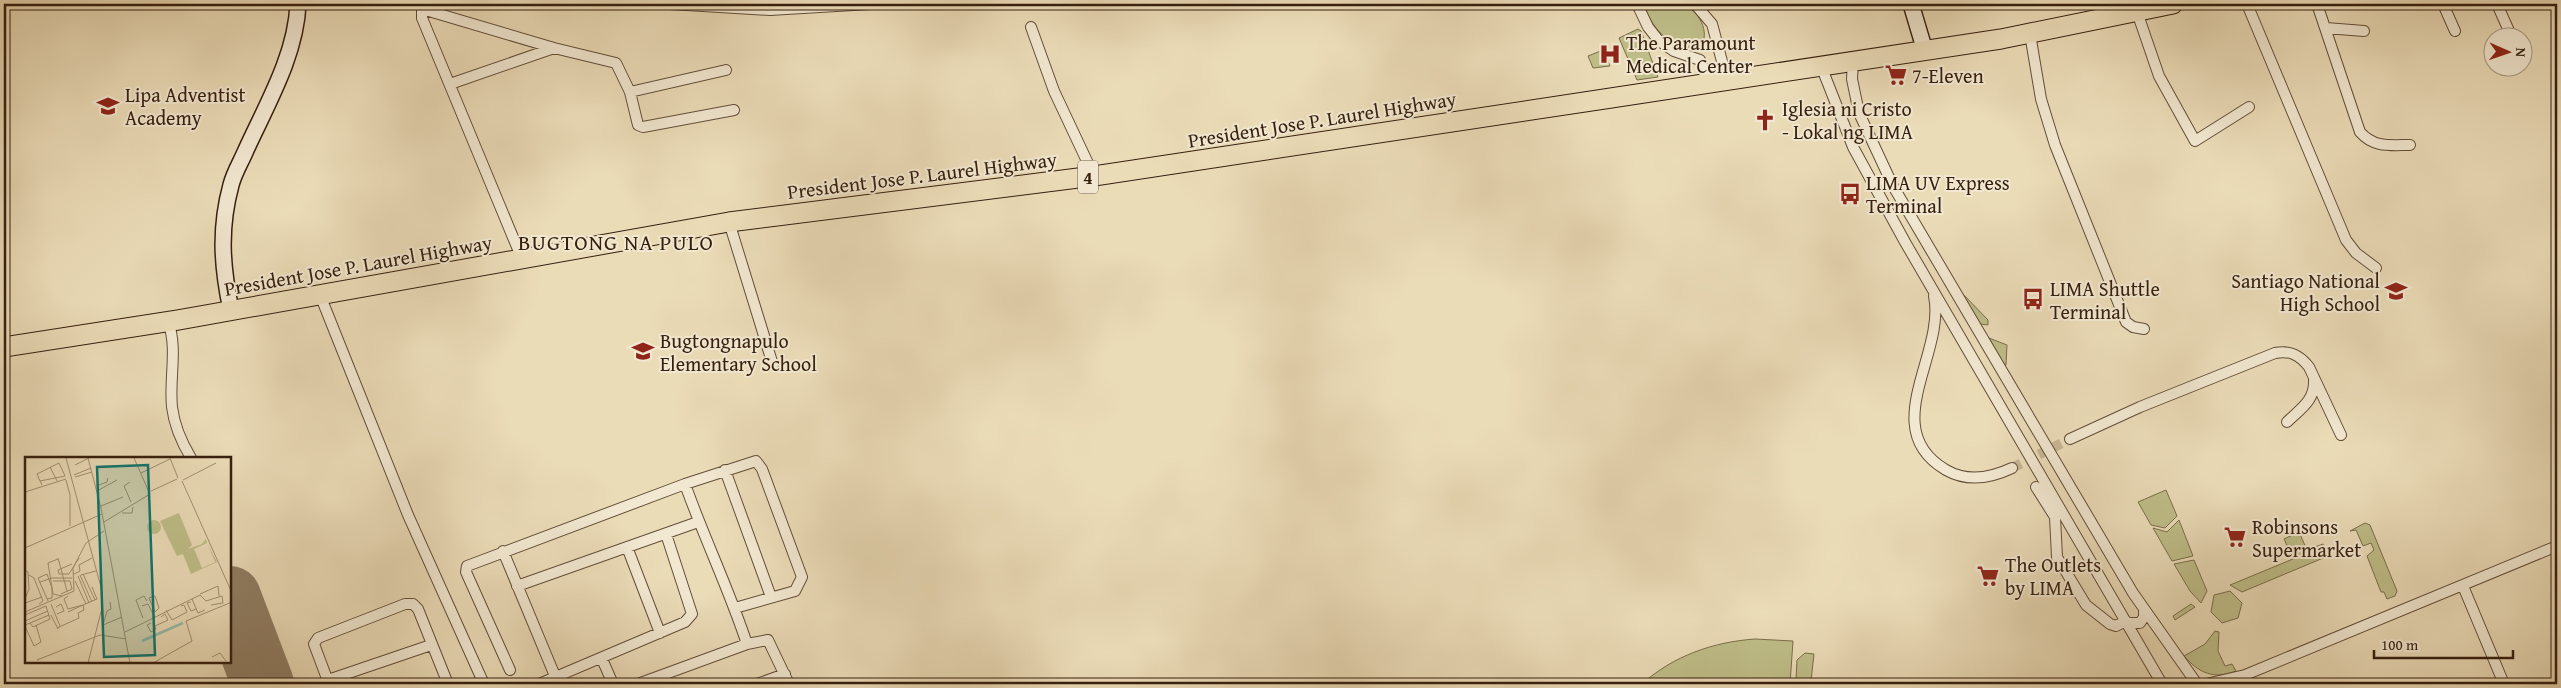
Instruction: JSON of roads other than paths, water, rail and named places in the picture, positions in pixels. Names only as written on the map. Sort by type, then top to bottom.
[{"type":"highway","name":"President Jose P. Laurel Highway","points":[[4,347],[320,295],[729,222],[1094,176],[1925,51],[2030,34],[2173,4]]},
{"type":"main road","points":[[231,310],[223,268],[224,218],[231,184],[275,88],[297,28],[298,4]]},
{"type":"main road","points":[[1911,4],[1925,51]]},
{"type":"street","points":[[670,4],[770,10],[870,4]]},
{"type":"street","points":[[1637,4],[1655,37],[1674,51],[1700,60],[1719,81]]},
{"type":"street","points":[[1694,4],[1712,24],[1719,81]]},
{"type":"street","points":[[2247,4],[2346,240],[2356,253],[2376,268]]},
{"type":"street","points":[[2317,4],[2360,132],[2367,140],[2380,146],[2410,145]]},
{"type":"street","points":[[2443,4],[2455,31]]},
{"type":"street","points":[[2497,4],[2508,28]]},
{"type":"street","points":[[522,259],[422,16],[422,8],[554,48],[616,63],[630,92],[638,125],[642,127],[734,110]]},
{"type":"street","points":[[2137,12],[2159,76],[2195,141],[2249,107]]},
{"type":"street","points":[[1032,27],[1054,91],[1094,176]]},
{"type":"street","points":[[2326,28],[2364,31]]},
{"type":"street","points":[[2030,34],[2041,99],[2078,205],[2126,322],[2132,327],[2144,329]]},
{"type":"street","points":[[450,84],[554,48]]},
{"type":"street","points":[[1853,61],[1853,87],[1858,113],[1884,170],[2144,611],[2197,684]]},
{"type":"street","points":[[1821,66],[1853,147],[1905,242],[2162,684]]},
{"type":"street","points":[[630,92],[726,70]]},
{"type":"street","points":[[729,222],[773,365]]},
{"type":"street","points":[[1905,242],[1920,233]]},
{"type":"street","points":[[1930,286],[1935,300],[1935,321],[1930,349],[1914,408],[1915,430],[1919,439],[1933,461],[1959,475],[1991,476],[2012,468]]},
{"type":"street","points":[[320,295],[408,515],[484,684]]},
{"type":"street","points":[[168,320],[173,334],[172,407],[182,443],[190,457]]},
{"type":"street","points":[[2070,439],[2140,407],[2275,354],[2286,352],[2297,354],[2305,361],[2313,374],[2341,435]]},
{"type":"street","points":[[2287,422],[2312,396],[2313,374]]},
{"type":"street","points":[[510,670],[466,572],[466,566],[685,484],[756,461],[762,469],[802,577],[795,591],[735,608]]},
{"type":"street","points":[[725,470],[771,597]]},
{"type":"street","points":[[685,484],[698,522],[735,608],[747,644]]},
{"type":"street","points":[[2036,487],[2055,517],[2057,557],[2082,599],[2093,613],[2116,626],[2126,622],[2132,625],[2140,623],[2143,620],[2144,611]]},
{"type":"street","points":[[517,586],[698,522]]},
{"type":"street","points":[[538,684],[602,659],[686,622],[692,614],[666,534]]},
{"type":"street","points":[[2206,684],[2245,675],[2557,546]]},
{"type":"street","points":[[627,547],[660,633]]},
{"type":"street","points":[[503,551],[555,676]]},
{"type":"street","points":[[2463,586],[2504,684]]},
{"type":"street","points":[[431,645],[329,682],[314,644],[318,638],[405,604],[413,604],[418,609],[448,684]]},
{"type":"street","points":[[638,684],[747,644],[768,640],[787,679],[757,684]]},
{"type":"street","points":[[602,659],[613,684]]},
{"type":"street","points":[[2237,684],[2245,675]]},
{"type":"street","points":[[2189,684],[2197,684]]},
{"type":"tunnel","points":[[2012,468],[2070,439]]},
{"type":"place","name":"The Paramount Medical Center","points":[[1610,54]]},
{"type":"place","name":"7-Eleven","points":[[1896,75]]},
{"type":"place","name":"Lipa Adventist Academy","points":[[108,106]]},
{"type":"place","name":"Iglesia ni Cristo - Lokal ng LIMA","points":[[1765,120]]},
{"type":"place","name":"LIMA UV Express Terminal","points":[[1850,194]]},
{"type":"place","name":"Santiago National High School","points":[[2396,291]]},
{"type":"place","name":"LIMA Shuttle Terminal","points":[[2033,299]]},
{"type":"place","name":"Bugtongnapulo Elementary School","points":[[643,351]]},
{"type":"place","name":"Robinsons Supermarket","points":[[2235,537]]},
{"type":"place","name":"The Outlets by LIMA","points":[[1988,576]]},
{"type":"district","name":"BUGTONG NA PULO","points":[[616,242]]}]
